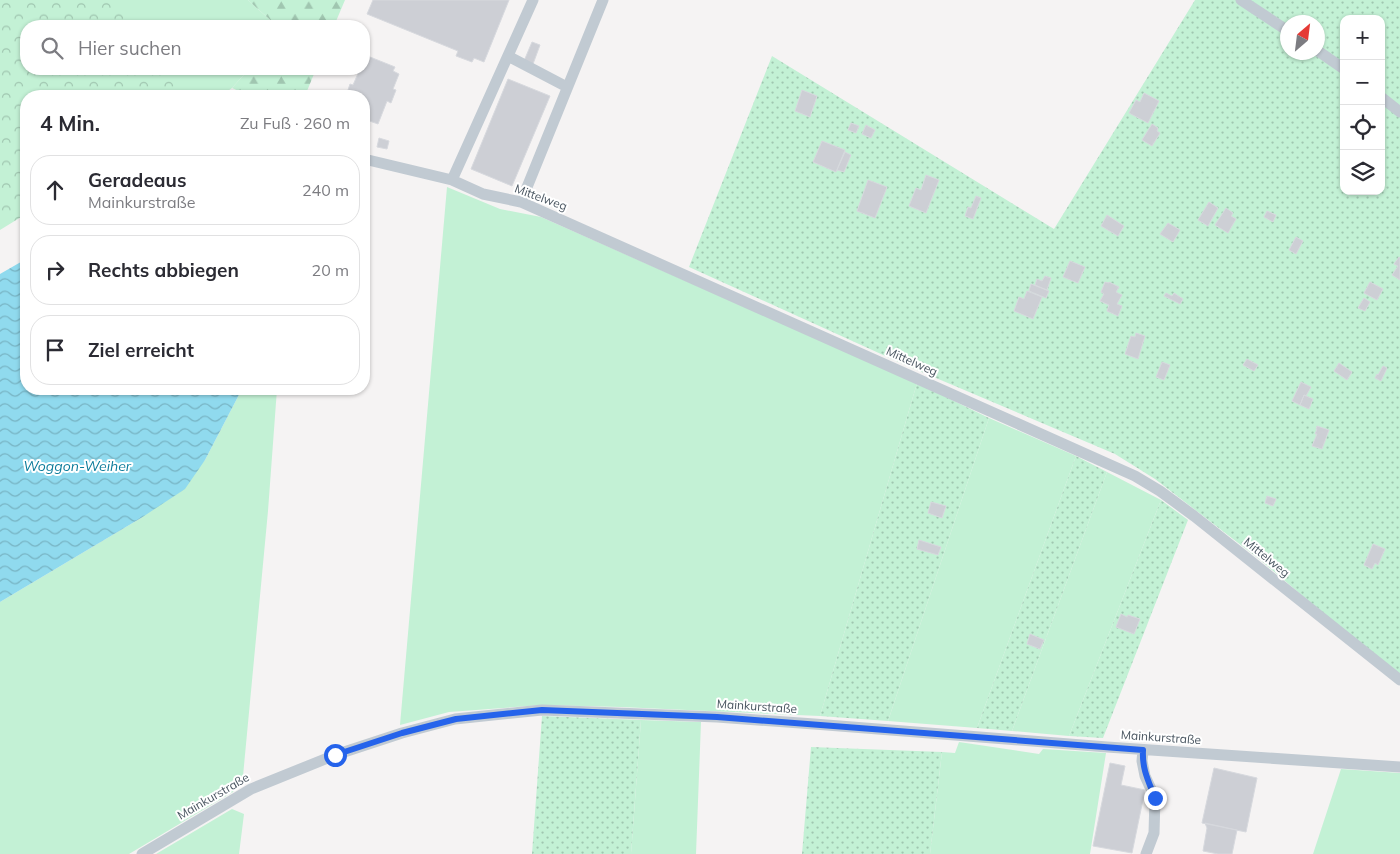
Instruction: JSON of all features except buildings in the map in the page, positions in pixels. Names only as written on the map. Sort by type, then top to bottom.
[{"type":"lane","points":[[452,180],[533,0]]},
{"type":"lane","points":[[521,202],[603,0]]},
{"type":"lane","points":[[1241,0],[1280,26]]},
{"type":"lane","points":[[508,56],[567,87]]},
{"type":"lane","points":[[1325,56],[1340,66]]},
{"type":"lane","points":[[1385,100],[1400,112]]},
{"type":"lane","name":"Mittelweg","points":[[370,160],[452,180],[483,194],[521,202],[1135,476],[1160,491],[1194,516],[1400,680]]},
{"type":"lane","name":"Mainkurstraße","points":[[142,854],[251,789],[335,755],[402,733],[456,719],[542,710],[717,717],[1400,768]]},
{"type":"lane","points":[[1143,750],[1142,761],[1155,798],[1154,833],[1146,854]]},
{"type":"green space","points":[[0,0],[248,0],[270,20],[20,20],[20,74]]},
{"type":"green space","points":[[0,0],[115,0],[131,20],[20,20],[20,75],[175,75],[186,90],[20,90],[20,218],[0,230]]},
{"type":"green space","points":[[248,0],[345,0],[337,20],[270,20]]},
{"type":"green space","points":[[1195,0],[1400,0],[1400,674],[1259,559],[1155,479],[1115,454],[903,364],[689,267],[772,56],[1054,229]]},
{"type":"green space","points":[[20,75],[244,75],[229,90],[24,90]]},
{"type":"green space","points":[[244,75],[314,75],[307,90],[236,90],[232,88]]},
{"type":"green space","points":[[447,187],[500,209],[541,217],[917,383],[820,716],[542,705],[449,712],[400,725]]},
{"type":"green space","points":[[917,383],[989,418],[888,721],[820,716]]},
{"type":"green space","points":[[239,395],[277,395],[268,511],[243,776],[233,792],[129,854],[0,854],[0,602],[141,518],[205,460]]},
{"type":"green space","points":[[989,418],[1076,456],[977,728],[888,721]]},
{"type":"green space","points":[[1076,456],[1107,472],[1012,731],[977,728]]},
{"type":"green space","points":[[1107,472],[1161,500],[1069,736],[1012,731]]},
{"type":"green space","points":[[1161,500],[1188,520],[1103,738],[1069,736]]},
{"type":"green space","points":[[542,716],[641,720],[631,854],[532,854]]},
{"type":"green space","points":[[641,720],[701,722],[696,854],[631,854]]},
{"type":"green space","points":[[959,742],[1039,754],[1043,749],[1106,753],[1090,854],[930,854],[942,752],[955,753]]},
{"type":"green space","points":[[811,747],[942,752],[930,854],[802,854]]},
{"type":"green space","points":[[1341,769],[1400,773],[1400,854],[1313,854]]},
{"type":"green space","points":[[232,809],[244,814],[239,854],[156,854]]},
{"type":"water","name":"Woggon-Weiher","points":[[20,262],[20,395],[239,395],[205,460],[185,489],[141,518],[0,602],[0,274]]},
{"type":"route","points":[[335,755],[402,733],[456,719],[542,710],[717,717],[1143,750],[1142,761],[1155,798]]}]
